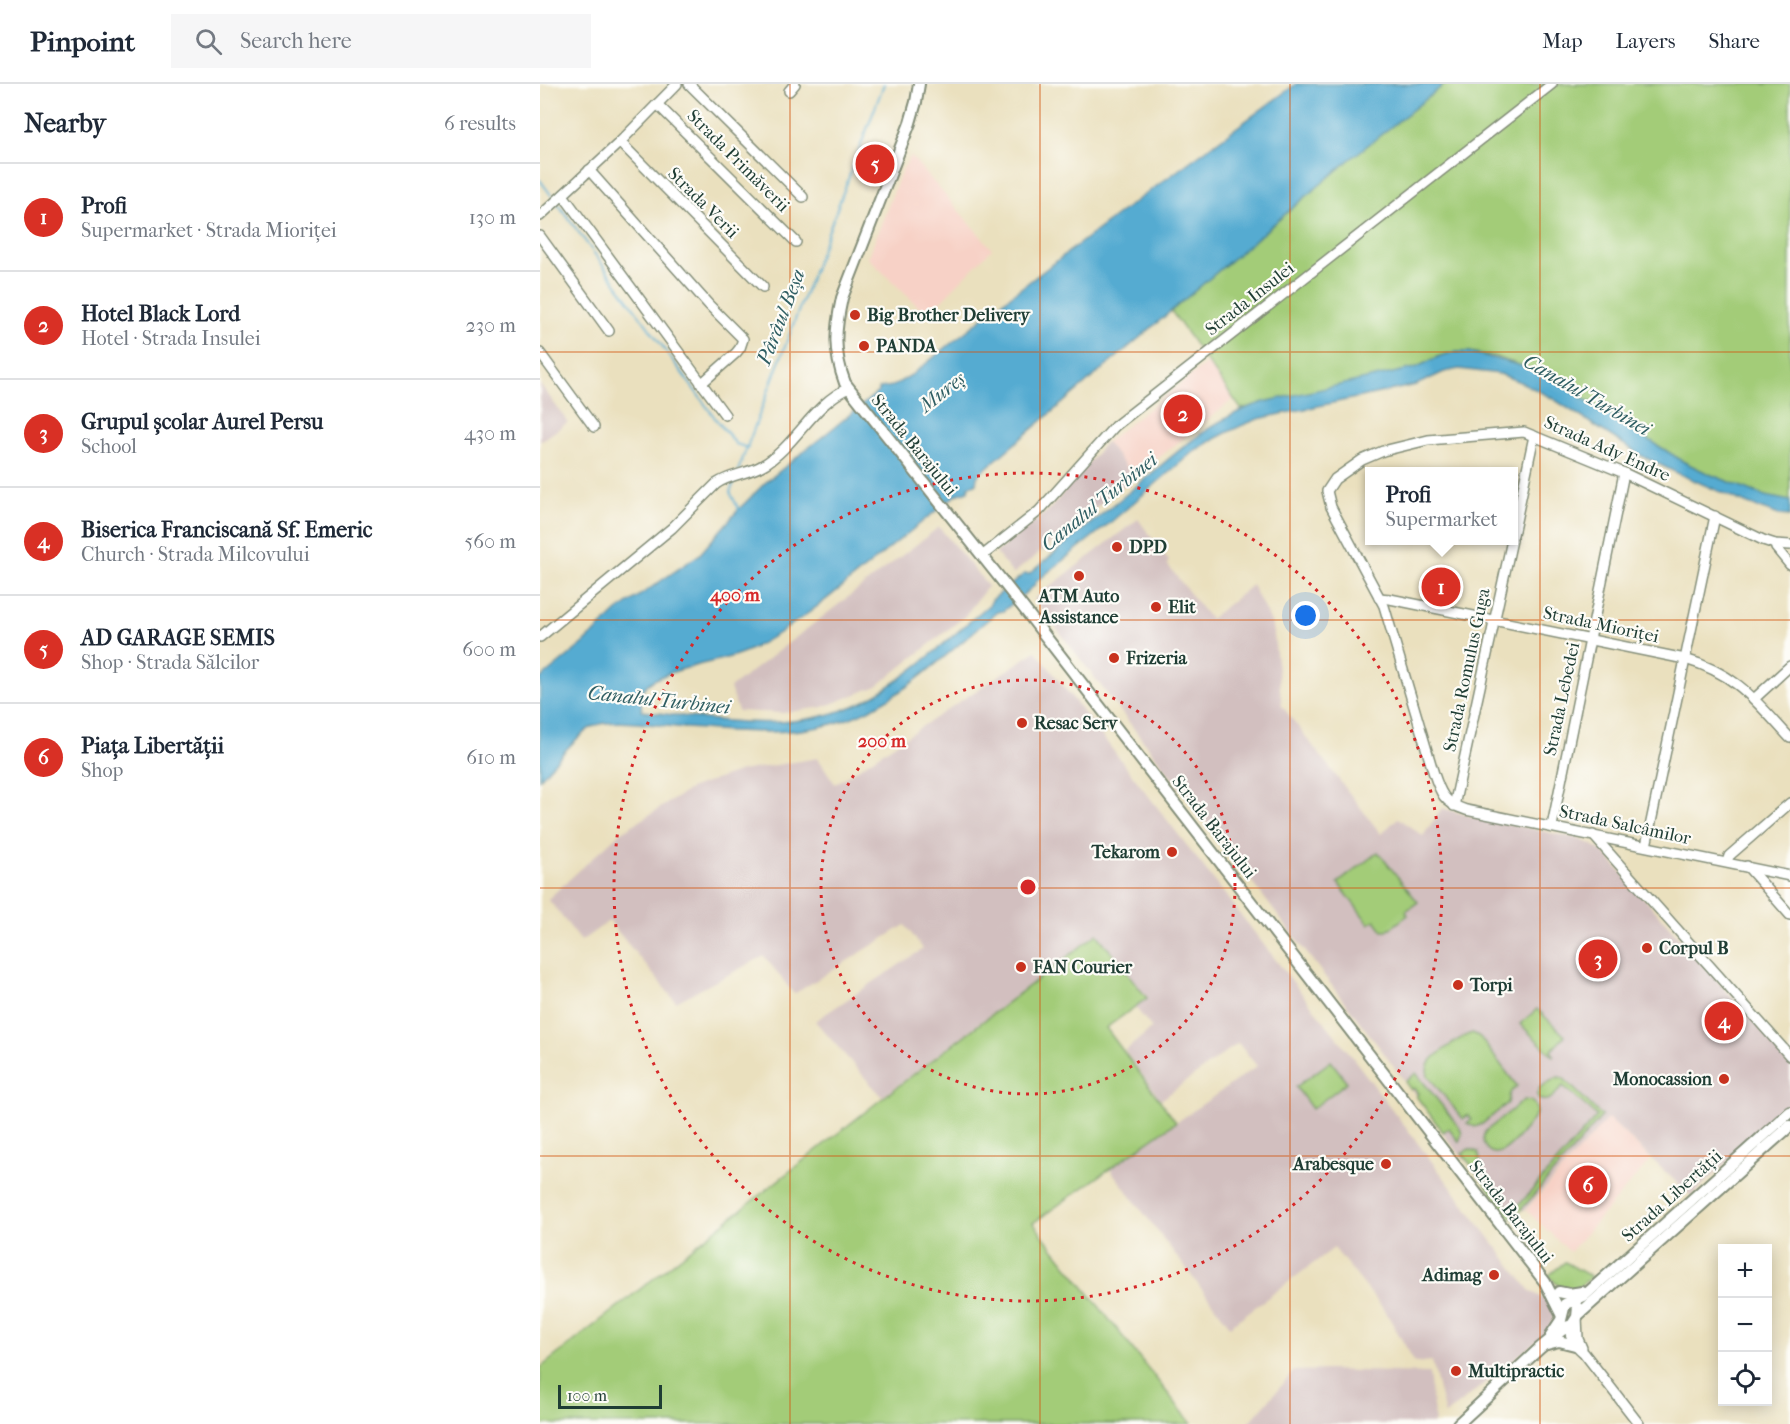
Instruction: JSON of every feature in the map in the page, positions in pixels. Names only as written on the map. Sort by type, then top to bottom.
[{"type":"main road","name":"Strada Barajului","points":[[919,84],[910,123],[842,298],[837,321],[836,344],[839,366],[852,392],[1022,605],[1545,1282],[1564,1322]]},
{"type":"main road","name":"Strada Libertății","points":[[1790,1112],[1584,1296],[1565,1304],[1564,1322],[1577,1316],[1790,1126]]},
{"type":"main road","points":[[1559,1292],[1575,1294],[1601,1281]]},
{"type":"main road","name":"Strada Barajului","points":[[1545,1282],[1572,1301]]},
{"type":"main road","points":[[1572,1301],[1578,1307],[1577,1316]]},
{"type":"main road","points":[[1458,1424],[1542,1346],[1564,1322]]},
{"type":"main road","points":[[1542,1346],[1559,1341],[1575,1345]]},
{"type":"street","points":[[540,216],[620,142],[677,84]]},
{"type":"street","points":[[689,84],[803,197]]},
{"type":"street","name":"Strada Insulei","points":[[982,556],[1039,511],[1115,426],[1552,84]]},
{"type":"street","name":"Strada Primăverii","points":[[657,104],[796,243]]},
{"type":"street","name":"Strada Verii","points":[[620,142],[763,287]]},
{"type":"street","points":[[589,171],[709,305],[743,339],[736,353],[701,384]]},
{"type":"street","points":[[558,199],[725,415]]},
{"type":"street","points":[[540,236],[609,331]]},
{"type":"street","points":[[540,353],[594,427]]},
{"type":"street","points":[[540,637],[672,528],[723,479],[763,465],[775,456],[831,398],[852,392]]},
{"type":"street","name":"Strada Ady Endre","points":[[1454,806],[1440,790],[1396,652],[1387,615],[1328,502],[1328,488],[1333,481],[1372,455],[1413,443],[1526,432],[1624,473],[1763,540],[1790,545]]},
{"type":"street","points":[[1518,511],[1534,436]]},
{"type":"street","name":"Strada Lebedei","points":[[1552,826],[1624,473]]},
{"type":"street","points":[[1646,846],[1715,516]]},
{"type":"street","points":[[1775,544],[1776,549],[1790,565]]},
{"type":"street","name":"Strada Romulus Guga","points":[[1454,806],[1511,545]]},
{"type":"street","name":"Strada Mioriței","points":[[1379,598],[1390,598],[1685,659],[1707,666],[1732,679],[1790,738]]},
{"type":"street","points":[[1754,699],[1790,666]]},
{"type":"street","points":[[1727,862],[1729,856],[1790,803]]},
{"type":"street","name":"Strada Salcâmilor","points":[[1454,806],[1790,876]]},
{"type":"street","points":[[1593,835],[1790,1056]]},
{"type":"street","points":[[1747,866],[1790,915]]},
{"type":"street","points":[[1577,1316],[1578,1340],[1584,1353]]},
{"type":"street","points":[[1564,1322],[1575,1345],[1584,1353],[1639,1424]]},
{"type":"shaded area","points":[[911,156],[992,249],[927,315],[868,258],[902,170]]},
{"type":"shaded area","points":[[1211,360],[1239,395],[1134,477],[1106,442]]},
{"type":"shaded area","points":[[540,384],[568,422],[540,442]]},
{"type":"shaded area","points":[[1106,442],[1134,477],[1013,574],[996,553],[1049,510]]},
{"type":"shaded area","points":[[1138,519],[1169,561],[1167,564],[1210,619],[1252,585],[1273,626],[1282,706],[1381,834],[1398,818],[1423,836],[1442,808],[1576,838],[1593,845],[1605,854],[1790,1063],[1790,1103],[1691,1196],[1608,1118],[1525,1210],[1512,1210],[1453,1147],[1383,1052],[1034,599]]},
{"type":"shaded area","points":[[939,527],[988,586],[964,617],[877,686],[823,707],[783,713],[738,711],[730,688]]},
{"type":"shaded area","points":[[1036,651],[1344,1046],[1530,1291],[1552,1303],[1554,1314],[1551,1327],[1543,1336],[1445,1415],[1432,1361],[1415,1363],[1386,1312],[1334,1248],[1230,1326],[1110,1169],[1257,1066],[1238,1043],[1161,1100],[1125,1051],[1152,1028],[1135,1007],[1148,998],[1097,933],[882,1097],[815,1021],[923,949],[905,925],[794,994],[764,956],[676,1002],[609,921],[581,941],[548,899],[620,833],[692,788],[741,771],[818,758],[835,784]]},
{"type":"shaded area","points":[[1608,1118],[1651,1159],[1570,1252],[1526,1210]]},
{"type":"shaded area","points":[[1294,1371],[1429,1373],[1435,1422],[1432,1424],[1248,1424]]},
{"type":"green space","points":[[1445,84],[1790,84],[1790,501],[1765,496],[1684,462],[1551,378],[1493,356],[1470,352],[1455,352],[1440,356],[1415,368],[1241,409],[1171,311],[1349,160]]},
{"type":"green space","points":[[1378,852],[1418,902],[1406,911],[1408,915],[1387,931],[1383,931],[1375,920],[1369,924],[1338,883]]},
{"type":"green space","points":[[1097,934],[1147,998],[1106,1028],[1176,1122],[1033,1223],[1192,1424],[540,1424],[540,1368],[884,1097]]},
{"type":"green space","points":[[1537,1009],[1565,1036],[1551,1051],[1553,1056],[1520,1024]]},
{"type":"green space","points":[[1473,1033],[1480,1037],[1517,1086],[1510,1093],[1508,1103],[1475,1127],[1467,1123],[1471,1119],[1468,1115],[1463,1119],[1428,1076],[1427,1071],[1433,1058]]},
{"type":"green space","points":[[1331,1061],[1347,1082],[1312,1109],[1296,1087]]},
{"type":"green space","points":[[1416,1073],[1459,1127],[1462,1133],[1459,1142],[1449,1128],[1443,1132],[1416,1096],[1418,1094],[1414,1088],[1411,1090],[1405,1082]]},
{"type":"green space","points":[[1558,1077],[1563,1078],[1602,1116],[1514,1218],[1510,1218],[1462,1153],[1469,1149],[1478,1152],[1480,1159],[1476,1170],[1513,1212],[1597,1116],[1563,1086],[1550,1099],[1539,1099],[1537,1095],[1540,1087]]},
{"type":"green space","points":[[1524,1100],[1531,1101],[1536,1107],[1533,1119],[1505,1149],[1493,1153],[1487,1149],[1483,1141],[1485,1132]]},
{"type":"green space","points":[[1565,1262],[1592,1277],[1574,1290],[1559,1286],[1548,1276]]},
{"type":"water","name":"Mureș","points":[[1296,84],[1445,84],[1349,160],[979,474],[976,484],[969,486],[968,491],[956,495],[822,603],[767,641],[737,655],[677,671],[652,681],[643,690],[642,711],[761,722],[819,717],[848,708],[875,695],[920,663],[1024,574],[1029,574],[1197,436],[1229,416],[1264,402],[1415,368],[1440,356],[1455,352],[1470,352],[1522,366],[1551,378],[1684,462],[1765,496],[1790,501],[1790,516],[1779,515],[1748,504],[1642,456],[1552,398],[1525,384],[1500,374],[1459,369],[1444,372],[1416,385],[1258,419],[1202,446],[1034,586],[1003,611],[997,612],[920,677],[878,705],[855,716],[814,728],[778,732],[686,728],[624,722],[600,724],[579,737],[540,779],[540,679],[584,643],[617,611],[700,554],[766,482],[878,392],[880,388],[893,386],[913,374],[1121,212]]},
{"type":"waterway","name":"Pârâul Beșa","points":[[738,471],[884,84]]},
{"type":"waterway","points":[[540,180],[554,199]]},
{"type":"waterway","points":[[558,204],[718,422],[736,444],[748,448]]},
{"type":"waterway","name":"Pârâul Beșa","points":[[735,480],[730,492],[739,510]]},
{"type":"place","name":"AD GARAGE SEMIS","points":[[875,164]]},
{"type":"place","name":"Big Brother Delivery","points":[[855,315]]},
{"type":"place","name":"PANDA","points":[[864,346]]},
{"type":"place","name":"Hotel Black Lord","points":[[1183,414]]},
{"type":"place","name":"DPD","points":[[1117,547]]},
{"type":"place","name":"ATM Auto Assistance","points":[[1079,576]]},
{"type":"place","name":"Profi","points":[[1441,587]]},
{"type":"place","name":"Elit","points":[[1156,607]]},
{"type":"place","name":"Frizeria","points":[[1114,658]]},
{"type":"place","name":"Resac Serv","points":[[1022,723]]},
{"type":"place","name":"Tekarom","points":[[1172,852]]},
{"type":"place","name":"Corpul B","points":[[1647,948]]},
{"type":"place","name":"Grupul școlar Aurel Persu","points":[[1598,959]]},
{"type":"place","name":"FAN Courier","points":[[1021,967]]},
{"type":"place","name":"Torpi","points":[[1458,985]]},
{"type":"place","name":"Biserica Franciscană Sf. Emeric","points":[[1724,1021]]},
{"type":"place","name":"Monocassion","points":[[1724,1079]]},
{"type":"place","name":"Arabesque","points":[[1386,1164]]},
{"type":"place","name":"Piața Libertății","points":[[1588,1185]]},
{"type":"place","name":"Adimag","points":[[1494,1275]]},
{"type":"place","name":"Multipractic","points":[[1456,1371]]},
{"type":"water label","name":"Canalul Turbinei","points":[[1587,395]]},
{"type":"water label","name":"Canalul Turbinei","points":[[1099,502]]},
{"type":"water label","name":"Canalul Turbinei","points":[[659,700]]}]
